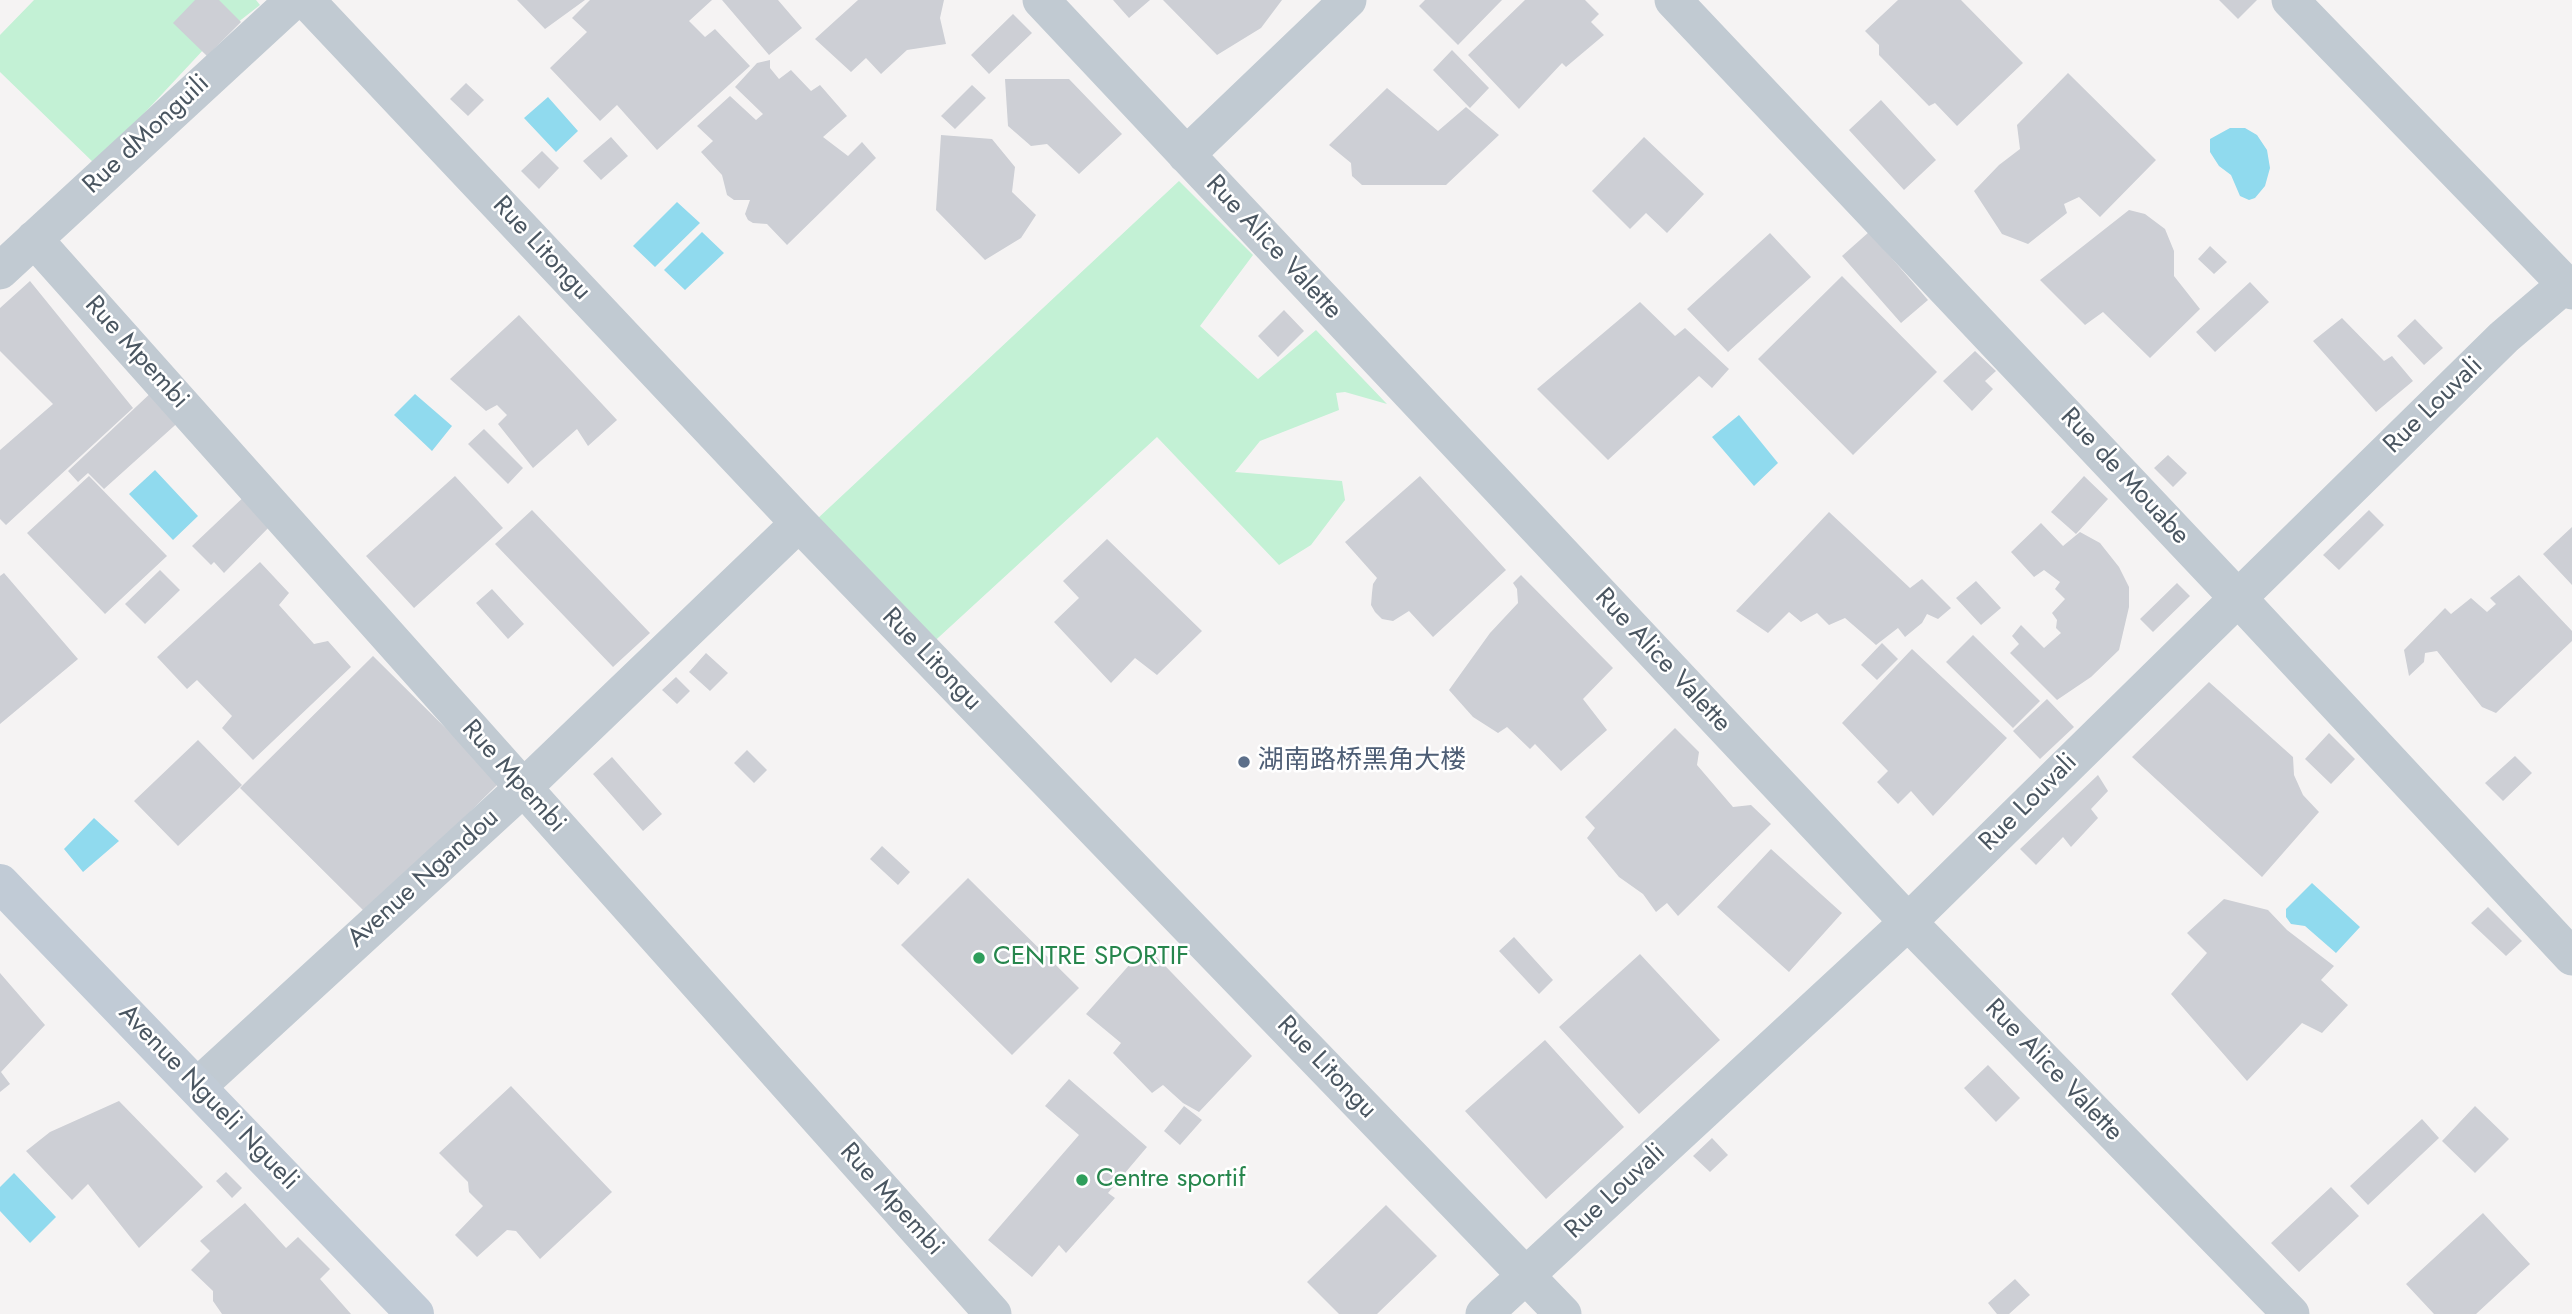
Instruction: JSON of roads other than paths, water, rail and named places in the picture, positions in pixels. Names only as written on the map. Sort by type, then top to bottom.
[{"type":"street","name":"Rue dMonguili","points":[[0,271],[294,0]]},
{"type":"street","name":"Rue Litongu","points":[[306,0],[799,523],[1563,1314]]},
{"type":"street","name":"Rue Alice Valette","points":[[1041,0],[1908,922],[2291,1314]]},
{"type":"street","points":[[1186,155],[1348,0]]},
{"type":"street","name":"Rue de Mouabe","points":[[1673,0],[2237,597],[2572,957]]},
{"type":"street","points":[[2290,0],[2569,287]]},
{"type":"street","name":"Rue Mpembi","points":[[34,239],[993,1314]]},
{"type":"street","name":"Rue Louvali","points":[[1484,1314],[1908,922],[2504,337],[2569,287]]},
{"type":"street","name":"Avenue Ngandou","points":[[197,1087],[523,788],[799,523]]},
{"type":"street","name":"Avenue Ngueli Ngueli","points":[[0,883],[197,1087],[403,1310]]},
{"type":"water","points":[[548,97],[578,131],[556,152],[524,118]]},
{"type":"water","points":[[2230,128],[2245,128],[2257,135],[2267,150],[2270,168],[2265,186],[2255,198],[2249,200],[2240,196],[2231,175],[2219,166],[2210,152],[2210,139]]},
{"type":"water","points":[[677,202],[700,223],[655,267],[633,246]]},
{"type":"water","points":[[702,232],[724,253],[685,290],[664,270]]},
{"type":"water","points":[[415,394],[452,426],[432,451],[394,415]]},
{"type":"water","points":[[1739,415],[1778,463],[1754,486],[1712,437]]},
{"type":"water","points":[[155,470],[198,516],[173,540],[129,494]]},
{"type":"water","points":[[94,818],[119,841],[83,872],[64,849]]},
{"type":"water","points":[[2312,883],[2360,927],[2336,953],[2305,926],[2291,924],[2286,917],[2286,909]]},
{"type":"water","points":[[14,1173],[56,1217],[30,1243],[0,1211],[0,1187]]},
{"type":"place","name":"湖南路桥黑角大楼","points":[[1244,762]]},
{"type":"place","name":"CENTRE SPORTIF","points":[[979,958]]},
{"type":"place","name":"Centre sportif","points":[[1082,1180]]}]
